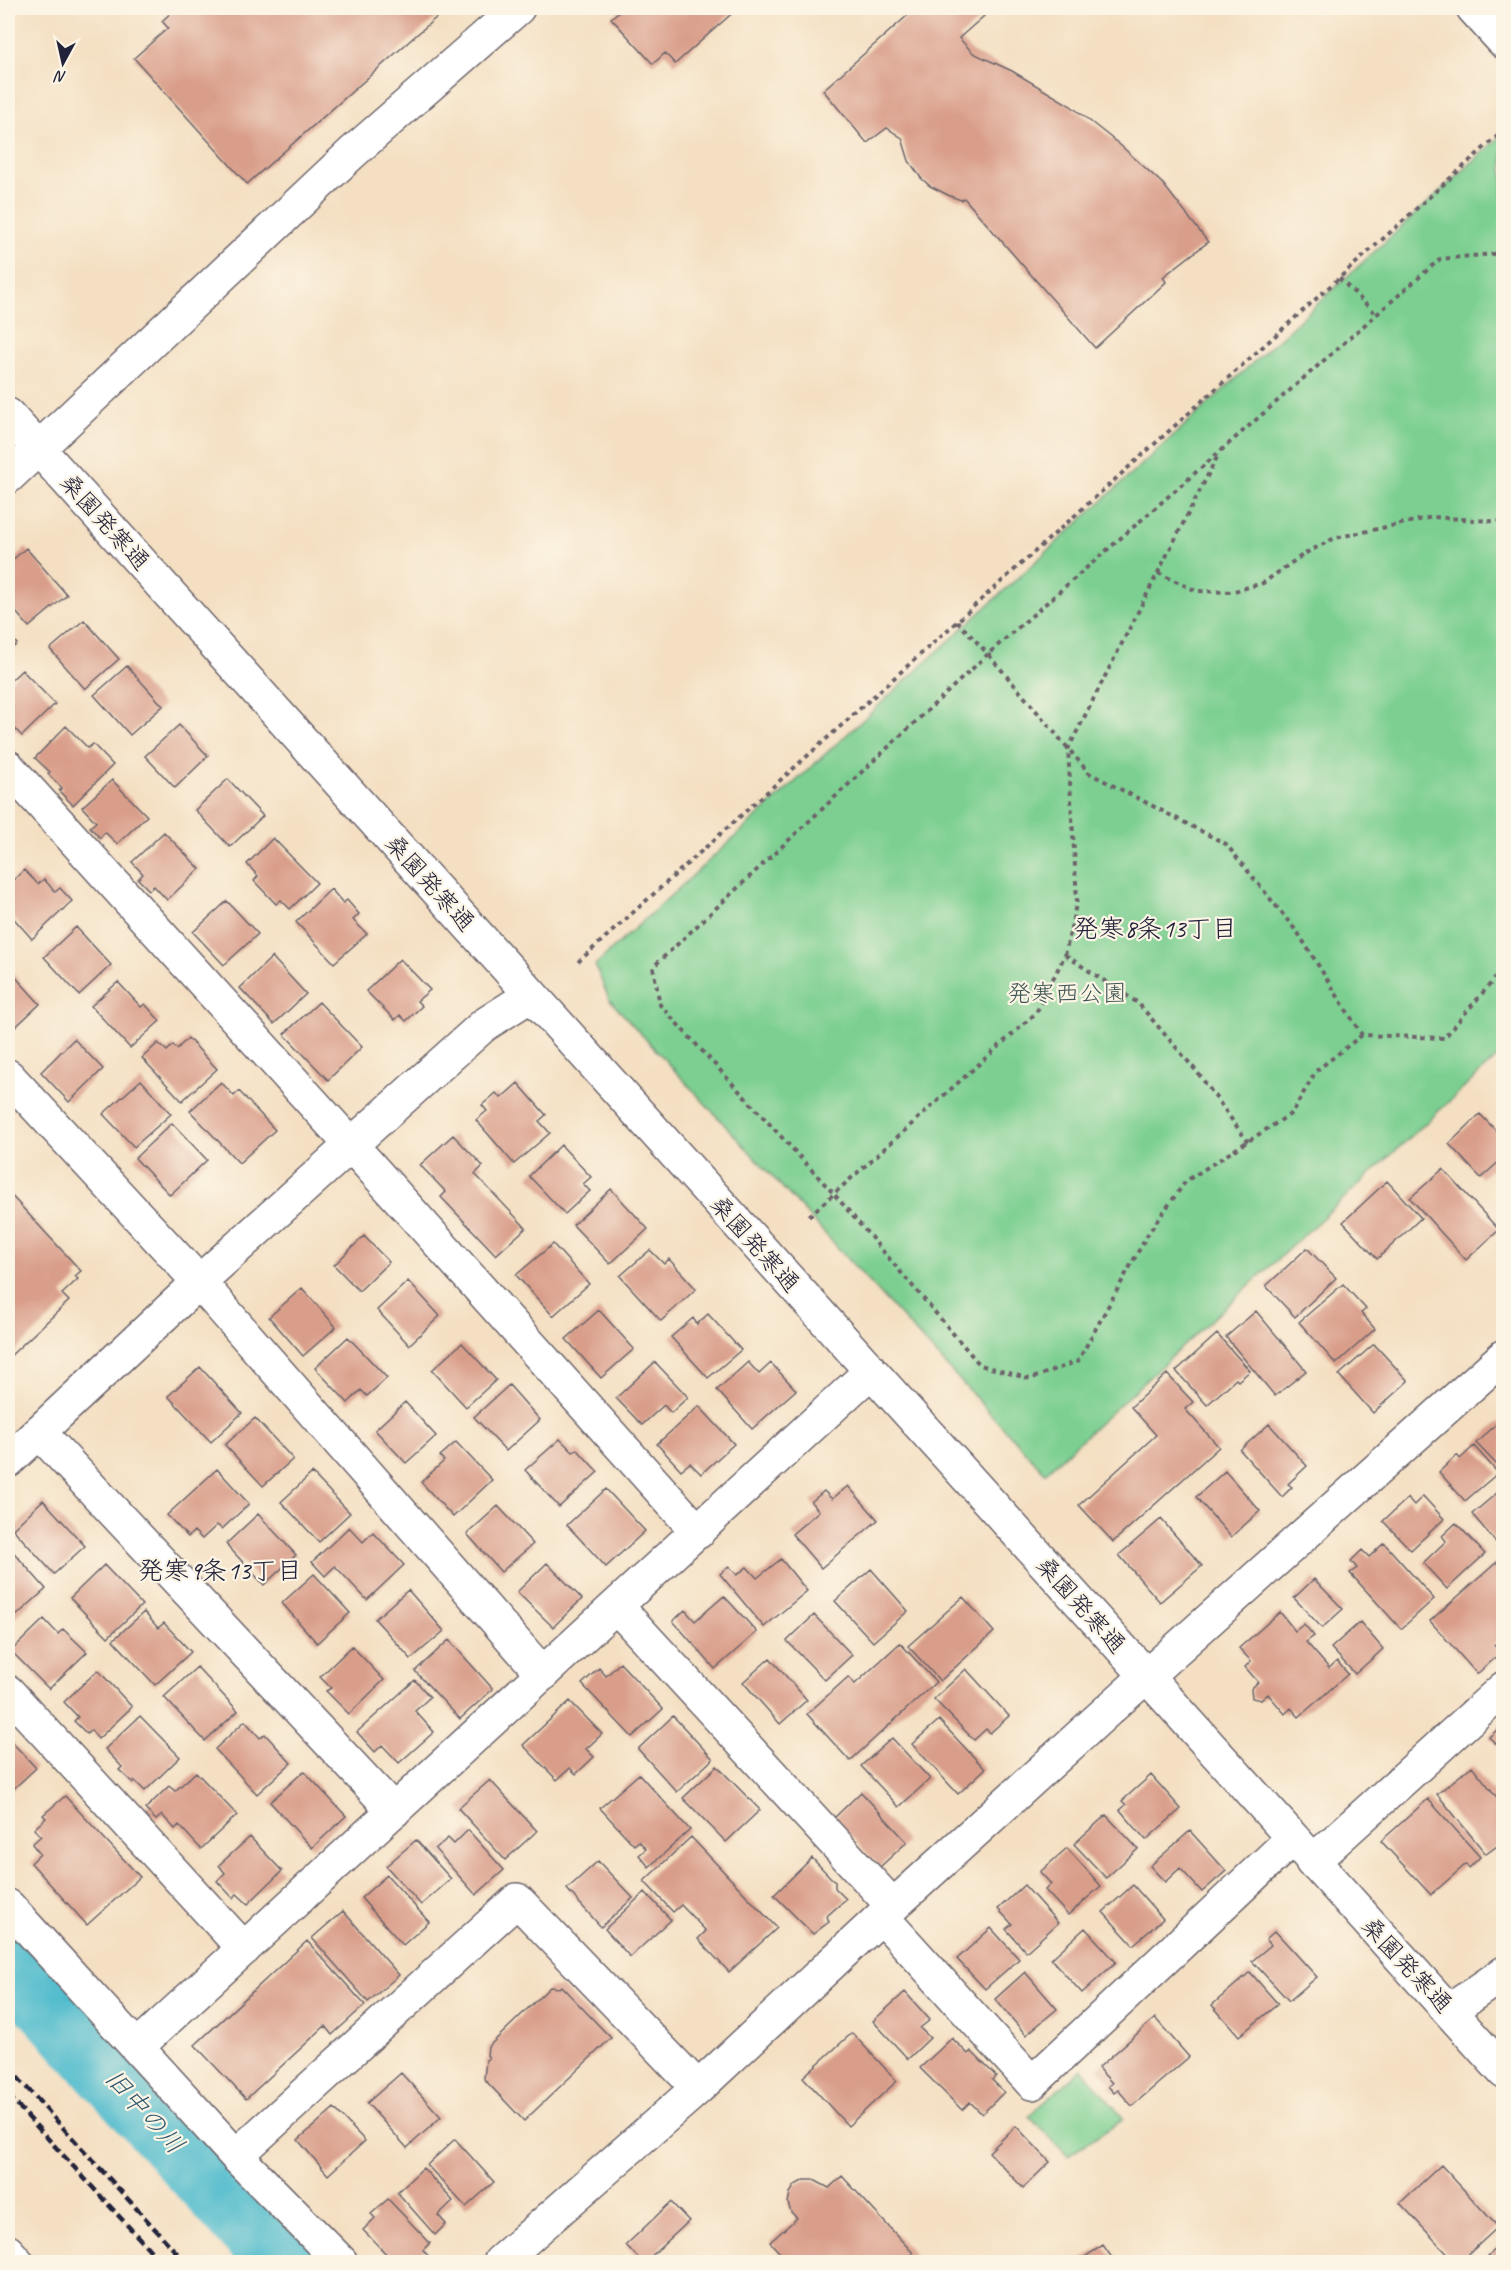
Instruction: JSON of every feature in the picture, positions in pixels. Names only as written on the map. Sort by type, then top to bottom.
[{"type":"street","points":[[8,477],[352,153],[518,8]]},
{"type":"street","points":[[1473,8],[1503,42]]},
{"type":"street","name":"桑園発寒通","points":[[8,415],[1503,2072]]},
{"type":"street","points":[[8,767],[698,1532]]},
{"type":"street","points":[[8,1461],[199,1282],[484,1025],[531,995]]},
{"type":"street","points":[[8,1076],[199,1282],[543,1674]]},
{"type":"street","points":[[500,2262],[699,2088],[887,1911],[1503,1356]]},
{"type":"street","points":[[137,2047],[870,1372]]},
{"type":"street","points":[[39,1432],[394,1811]]},
{"type":"street","points":[[617,1607],[887,1911],[1032,2083],[1302,1851],[1503,1688]]},
{"type":"street","points":[[8,1692],[244,1949]]},
{"type":"street","points":[[236,2156],[517,1900],[699,2088]]},
{"type":"street","points":[[8,1906],[236,2156],[341,2262]]},
{"type":"street","points":[[1449,2011],[1503,1973]]},
{"type":"street","points":[[8,2252],[17,2262]]},
{"type":"path","points":[[578,962],[1503,130]]},
{"type":"path","points":[[1503,253],[1440,259],[988,654],[653,967],[660,1005],[834,1194],[980,1365],[1030,1379],[1078,1361],[1149,1232],[1186,1181],[1292,1113],[1316,1071],[1362,1035],[1443,1038],[1503,968]]},
{"type":"path","points":[[1339,278],[1376,314]]},
{"type":"path","points":[[809,1216],[1036,1013],[1065,955],[1077,900],[1068,748],[1219,454]]},
{"type":"path","points":[[1158,573],[1197,591],[1231,592],[1263,583],[1304,554],[1335,538],[1433,517],[1503,522]]},
{"type":"path","points":[[957,621],[1089,773],[1226,844],[1298,933],[1362,1035]]},
{"type":"path","points":[[1065,955],[1138,1003],[1198,1073],[1248,1142]]},
{"type":"green space","name":"発寒西公園","points":[[1503,134],[1503,1052],[1045,1473],[609,999],[595,965]]},
{"type":"green space","points":[[1082,2069],[1124,2119],[1068,2156],[1029,2116]]},
{"type":"building","points":[[176,8],[447,8],[247,184],[134,58],[168,28],[162,21]]},
{"type":"building","points":[[623,8],[738,8],[675,64],[665,53],[653,64],[611,18]]},
{"type":"building","points":[[916,8],[975,8],[984,16],[959,38],[973,53],[1012,71],[1071,106],[1120,145],[1163,184],[1208,242],[1163,277],[1166,282],[1095,348],[964,198],[961,200],[950,196],[930,186],[921,178],[909,161],[902,138],[887,128],[867,143],[823,90]]},
{"type":"building","points":[[26,548],[67,595],[29,627],[8,603],[8,564]]},
{"type":"building","points":[[84,620],[119,659],[85,689],[50,649]]},
{"type":"building","points":[[8,633],[17,644],[8,652]]},
{"type":"building","points":[[127,666],[163,706],[130,735],[94,695]]},
{"type":"building","points":[[22,670],[55,704],[22,736],[15,729],[10,734],[8,732],[8,683]]},
{"type":"building","points":[[179,725],[208,756],[175,788],[145,756]]},
{"type":"building","points":[[66,726],[88,748],[93,744],[113,765],[73,805],[59,791],[62,788],[48,774],[50,772],[35,758]]},
{"type":"building","points":[[228,779],[263,816],[230,847],[195,810]]},
{"type":"building","points":[[112,780],[147,816],[117,844],[105,832],[100,838],[90,827],[96,822],[82,807]]},
{"type":"building","points":[[164,832],[200,869],[167,900],[154,886],[149,890],[138,879],[143,874],[132,862]]},
{"type":"building","points":[[273,838],[317,883],[290,909],[281,900],[276,904],[254,881],[258,876],[247,864]]},
{"type":"building","points":[[24,870],[38,884],[44,879],[55,892],[60,888],[72,901],[32,939],[8,912],[8,885]]},
{"type":"building","points":[[331,889],[343,903],[347,900],[359,914],[353,920],[367,934],[334,963],[296,922]]},
{"type":"building","points":[[227,901],[258,934],[224,965],[193,932]]},
{"type":"building","points":[[76,927],[111,965],[79,995],[44,957]]},
{"type":"building","points":[[272,957],[306,994],[274,1024],[240,988]]},
{"type":"building","points":[[400,959],[430,990],[417,1001],[422,1006],[406,1021],[400,1015],[395,1020],[366,991]]},
{"type":"building","points":[[12,973],[40,1004],[8,1034],[8,978]]},
{"type":"building","points":[[118,982],[141,1007],[145,1004],[160,1021],[130,1048],[91,1006]]},
{"type":"building","points":[[319,1002],[362,1047],[328,1080],[284,1034]]},
{"type":"building","points":[[188,1038],[217,1069],[182,1101],[142,1058],[158,1043],[167,1051],[173,1045],[177,1049]]},
{"type":"building","points":[[74,1039],[103,1069],[69,1102],[41,1072]]},
{"type":"building","points":[[141,1080],[171,1114],[134,1147],[103,1114]]},
{"type":"building","points":[[221,1082],[234,1096],[239,1091],[275,1130],[239,1163],[190,1111]]},
{"type":"building","points":[[518,1083],[546,1115],[539,1121],[550,1133],[514,1164],[476,1120],[487,1111],[482,1105],[496,1093],[501,1098]]},
{"type":"building","points":[[1480,1114],[1504,1139],[1504,1157],[1481,1178],[1449,1144]]},
{"type":"building","points":[[172,1123],[207,1160],[170,1195],[135,1158]]},
{"type":"building","points":[[453,1135],[483,1166],[475,1174],[526,1228],[496,1255],[441,1197],[446,1192],[420,1165]]},
{"type":"building","points":[[561,1145],[591,1177],[583,1184],[590,1191],[565,1214],[529,1176]]},
{"type":"building","points":[[1443,1169],[1499,1230],[1466,1260],[1410,1198]]},
{"type":"building","points":[[1387,1181],[1421,1218],[1377,1259],[1343,1222]]},
{"type":"building","points":[[611,1189],[648,1229],[610,1264],[573,1225]]},
{"type":"building","points":[[8,1192],[81,1271],[75,1276],[78,1279],[62,1294],[69,1301],[8,1358]]},
{"type":"building","points":[[364,1236],[389,1262],[359,1291],[334,1265]]},
{"type":"building","points":[[553,1244],[589,1284],[553,1316],[516,1275]]},
{"type":"building","points":[[1307,1248],[1336,1278],[1295,1317],[1266,1286]]},
{"type":"building","points":[[650,1250],[664,1264],[669,1259],[696,1289],[661,1321],[620,1276]]},
{"type":"building","points":[[408,1281],[440,1316],[409,1345],[377,1310]]},
{"type":"building","points":[[1343,1284],[1366,1309],[1361,1313],[1375,1329],[1336,1364],[1299,1322]]},
{"type":"building","points":[[302,1288],[336,1327],[303,1356],[269,1317]]},
{"type":"building","points":[[599,1310],[634,1349],[601,1378],[566,1339]]},
{"type":"building","points":[[1256,1311],[1306,1371],[1275,1396],[1226,1337]]},
{"type":"building","points":[[708,1314],[741,1350],[708,1378],[671,1337],[693,1318],[697,1324]]},
{"type":"building","points":[[1217,1334],[1250,1371],[1238,1381],[1236,1379],[1207,1405],[1176,1371]]},
{"type":"building","points":[[348,1337],[387,1378],[367,1396],[361,1390],[348,1403],[315,1368]]},
{"type":"building","points":[[462,1343],[496,1380],[466,1407],[432,1370]]},
{"type":"building","points":[[1374,1344],[1408,1381],[1373,1413],[1339,1375]]},
{"type":"building","points":[[655,1362],[688,1397],[671,1413],[664,1405],[642,1425],[616,1398]]},
{"type":"building","points":[[748,1362],[759,1374],[771,1363],[796,1390],[752,1429],[717,1390]]},
{"type":"building","points":[[200,1367],[242,1413],[211,1442],[168,1396]]},
{"type":"building","points":[[1167,1374],[1193,1402],[1185,1409],[1219,1447],[1113,1542],[1079,1505],[1156,1435],[1131,1407]]},
{"type":"building","points":[[509,1385],[540,1420],[506,1451],[474,1417]]},
{"type":"building","points":[[405,1402],[436,1436],[406,1463],[375,1430]]},
{"type":"building","points":[[699,1406],[734,1444],[701,1474],[690,1463],[681,1470],[657,1444]]},
{"type":"building","points":[[255,1418],[293,1459],[263,1486],[225,1445]]},
{"type":"building","points":[[1499,1422],[1504,1426],[1502,1470],[1476,1443]]},
{"type":"building","points":[[1269,1424],[1307,1466],[1288,1484],[1292,1487],[1282,1497],[1240,1450]]},
{"type":"building","points":[[560,1439],[573,1452],[577,1449],[598,1472],[559,1507],[525,1470]]},
{"type":"building","points":[[456,1442],[492,1480],[453,1517],[421,1482],[444,1461],[440,1456]]},
{"type":"building","points":[[1474,1446],[1498,1473],[1465,1501],[1439,1472],[1457,1455],[1460,1459]]},
{"type":"building","points":[[217,1469],[249,1504],[222,1529],[217,1525],[202,1539],[194,1531],[188,1537],[167,1515]]},
{"type":"building","points":[[1225,1471],[1260,1511],[1231,1537],[1196,1497]]},
{"type":"building","points":[[312,1473],[350,1513],[319,1542],[281,1502]]},
{"type":"building","points":[[848,1486],[878,1520],[821,1568],[792,1534],[819,1511],[811,1502],[824,1491],[832,1499]]},
{"type":"building","points":[[1504,1487],[1504,1543],[1499,1546],[1472,1514]]},
{"type":"building","points":[[606,1489],[645,1531],[606,1567],[567,1525]]},
{"type":"building","points":[[1423,1496],[1444,1519],[1411,1550],[1383,1521],[1408,1498],[1414,1505]]},
{"type":"building","points":[[43,1500],[85,1546],[54,1574],[13,1529]]},
{"type":"building","points":[[498,1506],[533,1544],[501,1572],[467,1534]]},
{"type":"building","points":[[258,1514],[296,1555],[264,1585],[226,1544]]},
{"type":"building","points":[[1161,1519],[1202,1566],[1160,1602],[1119,1555]]},
{"type":"building","points":[[1456,1523],[1485,1554],[1447,1589],[1423,1563],[1446,1541],[1442,1536]]},
{"type":"building","points":[[349,1527],[363,1542],[373,1532],[404,1565],[367,1600],[335,1566],[325,1576],[312,1562]]},
{"type":"building","points":[[1384,1543],[1434,1599],[1401,1629],[1350,1573],[1357,1568],[1351,1561],[1362,1550],[1369,1557]]},
{"type":"building","points":[[8,1546],[46,1589],[8,1623]]},
{"type":"building","points":[[781,1559],[807,1591],[764,1627],[720,1574],[729,1566],[737,1575],[747,1567],[757,1578]]},
{"type":"building","points":[[1497,1562],[1504,1570],[1504,1636],[1494,1645],[1501,1653],[1477,1674],[1430,1621]]},
{"type":"building","points":[[547,1563],[582,1599],[553,1627],[517,1592]]},
{"type":"building","points":[[104,1565],[142,1605],[108,1637],[70,1598]]},
{"type":"building","points":[[871,1569],[908,1611],[873,1642],[835,1601]]},
{"type":"building","points":[[314,1574],[350,1613],[317,1643],[282,1603]]},
{"type":"building","points":[[1314,1579],[1343,1609],[1322,1628],[1294,1598]]},
{"type":"building","points":[[408,1590],[444,1631],[411,1659],[375,1619]]},
{"type":"building","points":[[724,1596],[757,1632],[715,1669],[673,1621],[685,1610],[695,1621]]},
{"type":"building","points":[[963,1597],[994,1632],[940,1681],[908,1646]]},
{"type":"building","points":[[144,1612],[158,1628],[164,1623],[191,1652],[155,1685],[113,1640]]},
{"type":"building","points":[[1280,1612],[1295,1631],[1304,1624],[1314,1636],[1306,1642],[1329,1668],[1337,1661],[1348,1674],[1299,1717],[1291,1708],[1285,1714],[1268,1694],[1261,1700],[1252,1698],[1251,1689],[1258,1682],[1245,1667],[1251,1661],[1239,1648]]},
{"type":"building","points":[[814,1615],[852,1655],[825,1680],[787,1641]]},
{"type":"building","points":[[44,1619],[58,1634],[63,1629],[87,1652],[49,1689],[11,1651]]},
{"type":"building","points":[[1360,1622],[1383,1649],[1355,1674],[1331,1648]]},
{"type":"building","points":[[449,1640],[493,1689],[460,1719],[415,1671]]},
{"type":"building","points":[[900,1643],[936,1682],[850,1761],[807,1714],[848,1677],[855,1684]]},
{"type":"building","points":[[352,1646],[384,1680],[349,1714],[326,1691],[331,1688],[320,1677]]},
{"type":"building","points":[[770,1658],[807,1700],[780,1724],[743,1682]]},
{"type":"building","points":[[620,1663],[663,1709],[632,1737],[582,1684],[599,1668],[606,1676]]},
{"type":"building","points":[[197,1667],[238,1711],[205,1741],[164,1697]]},
{"type":"building","points":[[966,1669],[1009,1716],[990,1733],[986,1729],[974,1740],[934,1699]]},
{"type":"building","points":[[98,1670],[132,1707],[98,1739],[91,1730],[87,1734],[74,1721],[78,1717],[64,1702]]},
{"type":"building","points":[[415,1680],[430,1697],[415,1711],[434,1732],[399,1763],[382,1745],[375,1752],[357,1732]]},
{"type":"building","points":[[570,1701],[602,1734],[586,1749],[594,1757],[576,1774],[570,1768],[557,1780],[523,1745]]},
{"type":"building","points":[[140,1716],[180,1757],[145,1791],[119,1770],[122,1767],[105,1749]]},
{"type":"building","points":[[673,1716],[713,1759],[677,1792],[638,1749]]},
{"type":"building","points":[[939,1720],[985,1769],[958,1794],[912,1744]]},
{"type":"building","points":[[245,1721],[260,1738],[265,1734],[291,1763],[257,1794],[215,1749]]},
{"type":"building","points":[[1504,1724],[1504,1752],[1489,1737]]},
{"type":"building","points":[[8,1738],[36,1768],[8,1794]]},
{"type":"building","points":[[892,1738],[930,1779],[899,1807],[861,1766]]},
{"type":"building","points":[[717,1766],[760,1810],[726,1842],[683,1798]]},
{"type":"building","points":[[1472,1766],[1504,1806],[1504,1841],[1486,1854],[1437,1794]]},
{"type":"building","points":[[304,1771],[346,1816],[312,1848],[270,1802]]},
{"type":"building","points":[[196,1772],[237,1815],[201,1849],[179,1825],[175,1829],[162,1815],[156,1820],[145,1809],[169,1786],[175,1791]]},
{"type":"building","points":[[639,1774],[690,1830],[649,1867],[639,1855],[646,1849],[639,1841],[634,1845],[600,1808]]},
{"type":"building","points":[[1151,1775],[1181,1809],[1146,1840],[1120,1810],[1126,1805],[1122,1801]]},
{"type":"building","points":[[490,1780],[537,1831],[505,1860],[458,1808]]},
{"type":"building","points":[[861,1792],[907,1842],[880,1867],[834,1818]]},
{"type":"building","points":[[65,1796],[140,1877],[87,1925],[31,1863],[40,1854],[32,1844],[41,1836],[34,1829],[46,1818],[43,1815]]},
{"type":"building","points":[[1428,1799],[1480,1857],[1469,1868],[1466,1864],[1431,1895],[1381,1841]]},
{"type":"building","points":[[1106,1815],[1138,1849],[1106,1878],[1074,1844]]},
{"type":"building","points":[[468,1830],[504,1870],[476,1895],[435,1849],[448,1838],[454,1844]]},
{"type":"building","points":[[1190,1831],[1226,1871],[1202,1892],[1180,1868],[1165,1882],[1150,1866]]},
{"type":"building","points":[[250,1837],[282,1871],[248,1904],[237,1894],[233,1898],[217,1881],[225,1873],[219,1865]]},
{"type":"building","points":[[691,1837],[777,1928],[729,1972],[698,1939],[706,1931],[681,1905],[673,1912],[644,1881]]},
{"type":"building","points":[[416,1840],[451,1879],[421,1905],[386,1866]]},
{"type":"building","points":[[1067,1848],[1101,1886],[1068,1915],[1045,1890],[1051,1884],[1040,1872]]},
{"type":"building","points":[[812,1858],[835,1882],[835,1888],[846,1899],[827,1916],[829,1922],[813,1934],[774,1895]]},
{"type":"building","points":[[598,1861],[633,1898],[601,1927],[567,1889]]},
{"type":"building","points":[[387,1875],[429,1922],[403,1945],[361,1898]]},
{"type":"building","points":[[1024,1885],[1058,1923],[1026,1952],[1006,1929],[1012,1924],[998,1909]]},
{"type":"building","points":[[1133,1885],[1163,1919],[1133,1945],[1103,1912]]},
{"type":"building","points":[[645,1892],[671,1920],[630,1957],[605,1929]]},
{"type":"building","points":[[343,1911],[399,1975],[368,2002],[312,1938]]},
{"type":"building","points":[[991,1928],[1019,1959],[985,1989],[957,1959]]},
{"type":"building","points":[[1085,1928],[1116,1962],[1082,1993],[1051,1959]]},
{"type":"building","points":[[1275,1931],[1317,1977],[1289,2001],[1252,1961],[1271,1945],[1266,1939]]},
{"type":"building","points":[[307,1941],[365,2005],[332,2035],[325,2026],[246,2099],[195,2045]]},
{"type":"building","points":[[1025,1972],[1057,2009],[1026,2035],[995,1999]]},
{"type":"building","points":[[1250,1972],[1278,2004],[1239,2036],[1212,2005]]},
{"type":"building","points":[[561,1986],[611,2038],[524,2121],[484,2079],[486,2060],[489,2058],[488,2047],[550,1987],[559,1988]]},
{"type":"building","points":[[905,1992],[930,2020],[920,2028],[930,2038],[908,2059],[873,2021]]},
{"type":"building","points":[[1155,2018],[1189,2057],[1132,2106],[1118,2090],[1114,2093],[1108,2086],[1112,2083],[1098,2068]]},
{"type":"building","points":[[852,2033],[897,2081],[848,2126],[803,2077]]},
{"type":"building","points":[[952,2038],[968,2054],[971,2051],[996,2076],[992,2080],[1004,2092],[982,2114],[970,2102],[962,2110],[920,2068]]},
{"type":"building","points":[[401,2073],[441,2117],[407,2148],[367,2103]]},
{"type":"building","points":[[334,2108],[365,2141],[328,2175],[298,2140]]},
{"type":"building","points":[[1016,2126],[1050,2162],[1023,2188],[989,2152]]},
{"type":"building","points":[[455,2139],[494,2182],[466,2207],[427,2165]]},
{"type":"building","points":[[1441,2165],[1498,2227],[1460,2262],[1455,2262],[1400,2203]]},
{"type":"building","points":[[423,2168],[453,2201],[438,2215],[446,2224],[435,2235],[397,2192]]},
{"type":"building","points":[[842,2176],[913,2253],[903,2262],[788,2262],[770,2242],[797,2218],[791,2212],[788,2203],[795,2185],[804,2180],[814,2180],[829,2188]]},
{"type":"building","points":[[388,2199],[430,2243],[423,2250],[434,2262],[394,2262],[363,2230],[375,2218],[371,2214]]},
{"type":"building","points":[[671,2202],[689,2221],[645,2262],[642,2262],[626,2245]]},
{"type":"building","points":[[1504,2241],[1504,2262],[1495,2262],[1488,2256]]},
{"type":"building","points":[[1103,2245],[1115,2262],[1077,2262]]},
{"type":"waterway","name":"旧中の川","points":[[8,1959],[282,2262]]},
{"type":"railway","points":[[8,2067],[185,2262]]},
{"type":"railway","points":[[8,2095],[161,2262]]},
{"type":"district","name":"発寒8条13丁目","points":[[1155,928]]},
{"type":"district","name":"発寒9条13丁目","points":[[220,1570]]}]
